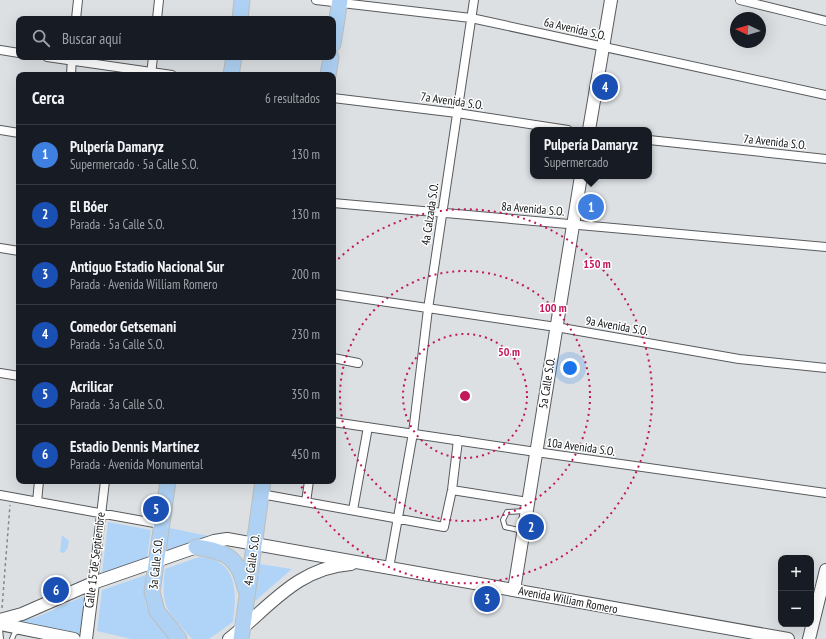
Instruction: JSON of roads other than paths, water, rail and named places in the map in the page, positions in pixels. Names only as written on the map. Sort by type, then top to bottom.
[{"type":"highway","points":[[240,16],[242,0]]},
{"type":"highway","points":[[336,26],[340,1]]},
{"type":"highway","points":[[232,72],[234,60]]},
{"type":"highway","points":[[328,72],[330,60]]},
{"type":"highway","name":"3a Calle S.O.","points":[[167,484],[155,561],[152,587],[153,603],[159,615],[179,639]]},
{"type":"highway","name":"4a Calle S.O.","points":[[242,634],[262,488]]},
{"type":"highway","points":[[196,547],[216,550],[232,559],[241,572],[246,597]]},
{"type":"main road","points":[[590,127],[611,0]]},
{"type":"main road","name":"5a Calle S.O.","points":[[514,590],[580,179]]},
{"type":"main road","name":"Avenida William Romero","points":[[0,623],[93,583],[196,547],[227,539],[254,542],[389,568],[788,639]]},
{"type":"main road","points":[[230,639],[242,634],[289,587],[306,575],[328,567],[350,564],[371,564]]},
{"type":"main road","points":[[809,639],[826,570]]},
{"type":"main road","name":"Calle 15 de Septiembre","points":[[86,639],[93,583]]},
{"type":"main road","points":[[0,623],[74,639]]},
{"type":"main road","points":[[42,633],[56,639]]},
{"type":"street","points":[[76,16],[78,0]]},
{"type":"street","points":[[157,16],[159,0]]},
{"type":"street","name":"6a Avenida S.O.","points":[[316,0],[340,1],[471,18],[603,48],[826,95]]},
{"type":"street","name":"4a Calzada S.O.","points":[[389,568],[413,433],[428,309],[474,0]]},
{"type":"street","points":[[740,0],[826,21]]},
{"type":"street","points":[[0,50],[16,53]]},
{"type":"street","points":[[71,72],[72,60]]},
{"type":"street","points":[[78,60],[145,72]]},
{"type":"street","points":[[151,72],[153,60]]},
{"type":"street","name":"7a Avenida S.O.","points":[[336,98],[457,113],[548,127]]},
{"type":"street","points":[[0,130],[16,133]]},
{"type":"street","name":"7a Avenida S.O.","points":[[652,140],[826,159]]},
{"type":"street","name":"8a Avenida S.O.","points":[[336,203],[826,247]]},
{"type":"street","points":[[0,248],[16,251]]},
{"type":"street","name":"9a Avenida S.O.","points":[[336,294],[556,328],[739,359],[826,368]]},
{"type":"street","points":[[336,359],[358,363]]},
{"type":"street","points":[[0,373],[16,376]]},
{"type":"street","name":"10a Avenida S.O.","points":[[336,422],[826,493]]},
{"type":"street","points":[[353,510],[368,427]]},
{"type":"street","points":[[262,488],[306,502],[444,527],[452,490],[458,440]]},
{"type":"street","points":[[37,502],[39,484]]},
{"type":"street","name":"Calle 15 de Septiembre","points":[[93,583],[104,484]]},
{"type":"street","points":[[306,502],[309,484]]},
{"type":"street","points":[[452,490],[527,506]]},
{"type":"street","points":[[0,495],[160,524]]},
{"type":"lane","points":[[523,531],[505,527],[503,520],[507,512],[527,506]]},
{"type":"lane","points":[[0,623],[1,639]]},
{"type":"lane","points":[[12,639],[15,633],[21,628]]},
{"type":"place","name":"Comedor Getsemani","points":[[605,87]]},
{"type":"place","name":"Pulpería Damaryz","points":[[591,207]]},
{"type":"place","name":"Acrilicar","points":[[156,509]]},
{"type":"place","name":"El Bóer","points":[[531,527]]},
{"type":"place","name":"Estadio Dennis Martínez","points":[[56,590]]},
{"type":"place","name":"Antiguo Estadio Nacional Sur","points":[[487,599]]}]
